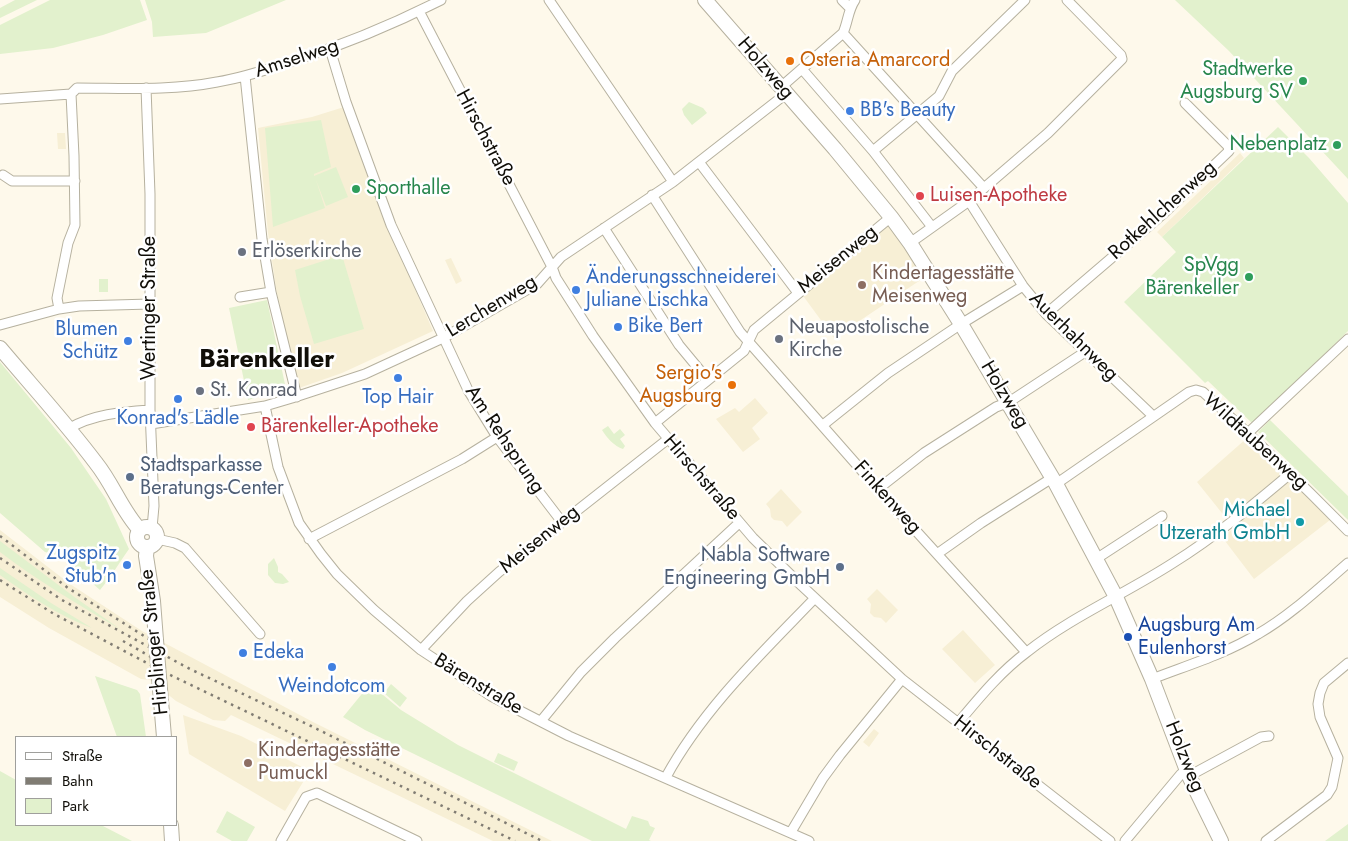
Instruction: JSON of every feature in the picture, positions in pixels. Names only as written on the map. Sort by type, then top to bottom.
[{"type":"street","name":"Amselweg","points":[[0,99],[71,94],[77,88],[187,86],[245,76],[370,34],[441,0]]},
{"type":"street","points":[[549,0],[672,182]]},
{"type":"street","name":"Holzweg","points":[[705,0],[891,216],[962,324],[1054,481],[1116,597],[1152,679],[1188,773],[1221,841]]},
{"type":"street","points":[[842,0],[852,4],[848,23],[843,33],[983,188]]},
{"type":"street","points":[[873,151],[939,96],[952,71],[1025,0]]},
{"type":"street","points":[[910,243],[969,201],[1048,133],[1119,64],[1122,59],[1121,55],[1067,0]]},
{"type":"street","name":"Hirschstraße","points":[[419,11],[556,278],[593,336],[668,439],[739,523],[815,598],[902,679],[1110,841]]},
{"type":"street","name":"Lerchenweg","points":[[150,424],[265,406],[297,397],[365,374],[443,338],[537,284],[561,257],[700,162],[784,90],[802,69],[843,33]]},
{"type":"street","name":"Am Rehsprung","points":[[330,49],[346,102],[391,225],[468,390],[497,437],[562,522]]},
{"type":"street","name":"Holzweg","points":[[802,69],[873,151],[932,227]]},
{"type":"street","points":[[245,76],[262,239],[271,292],[297,397]]},
{"type":"street","name":"Wertinger Straße","points":[[146,88],[150,174],[150,424],[154,506],[149,536]]},
{"type":"street","points":[[59,308],[57,298],[67,248],[74,226],[71,94]]},
{"type":"street","name":"Rotkehlchenweg","points":[[1046,314],[1158,219],[1229,151],[1228,146],[1185,103]]},
{"type":"street","points":[[700,162],[798,293]]},
{"type":"street","points":[[3,175],[12,181],[74,181]]},
{"type":"street","name":"Finkenweg","points":[[652,195],[748,342],[1026,652]]},
{"type":"street","name":"Auerhahnweg","points":[[969,201],[1023,286],[1046,314],[1153,416]]},
{"type":"street","name":"Meisenweg","points":[[655,423],[744,352],[754,330],[891,216]]},
{"type":"street","points":[[604,228],[679,346],[708,380]]},
{"type":"street","points":[[824,426],[888,374],[1023,286]]},
{"type":"street","points":[[240,297],[271,292]]},
{"type":"street","points":[[0,325],[59,308],[150,304]]},
{"type":"street","points":[[1248,433],[1348,339]]},
{"type":"street","points":[[0,348],[106,476],[133,523],[149,536],[175,543],[185,548],[260,634]]},
{"type":"street","points":[[878,489],[924,453],[1085,352]]},
{"type":"street","name":"Wildtaubenweg","points":[[937,554],[980,523],[1054,481],[1189,392],[1196,390],[1203,392],[1248,433],[1291,473],[1348,531]]},
{"type":"street","name":"Bärenstraße","points":[[265,406],[274,453],[284,485],[296,516],[309,539],[350,587],[421,650],[490,696],[569,736],[809,841]]},
{"type":"street","points":[[68,429],[97,416],[150,410]]},
{"type":"street","points":[[309,539],[462,459],[497,437]]},
{"type":"street","name":"Meisenweg","points":[[421,650],[467,601],[499,572],[668,439]]},
{"type":"street","points":[[958,723],[987,689],[1026,652],[1062,628],[1172,564],[1202,544],[1291,473]]},
{"type":"street","points":[[1096,559],[1162,516]]},
{"type":"street","points":[[541,721],[581,672],[739,523]]},
{"type":"street","name":"Hirblinger Straße","points":[[149,536],[146,556],[153,601],[164,736]]},
{"type":"street","points":[[1152,679],[1239,645],[1259,634],[1283,618],[1348,563]]},
{"type":"street","points":[[666,777],[700,723],[730,688],[815,598]]},
{"type":"street","points":[[1266,841],[1327,795],[1332,787],[1338,758],[1320,717],[1319,699],[1324,683],[1348,663]]},
{"type":"street","points":[[791,832],[834,763],[902,679]]},
{"type":"street","points":[[1125,841],[1180,774],[1188,773],[1261,738],[1269,736]]},
{"type":"street","points":[[281,841],[306,797],[317,793],[417,841]]},
{"type":"street","points":[[171,826],[172,841]]},
{"type":"shaded area","points":[[344,107],[384,217],[433,331],[342,373],[299,388],[276,288],[268,233],[258,128],[312,117]]},
{"type":"shaded area","points":[[57,133],[65,133],[66,149],[58,149]]},
{"type":"shaded area","points":[[1240,153],[1244,158],[1162,237],[1157,232]]},
{"type":"shaded area","name":"Kindertagesstätte Meisenweg","points":[[889,225],[925,277],[834,338],[801,293]]},
{"type":"shaded area","points":[[451,258],[462,281],[456,284],[445,260]]},
{"type":"shaded area","points":[[755,398],[768,413],[752,428],[760,439],[743,452],[716,419],[735,408],[739,412]]},
{"type":"shaded area","points":[[1247,438],[1330,520],[1254,579],[1222,537],[1234,528],[1197,482]]},
{"type":"shaded area","points":[[781,489],[802,512],[787,527],[782,521],[774,520],[771,517],[770,509],[766,504]]},
{"type":"shaded area","points":[[0,530],[70,584],[142,631],[313,722],[552,841],[493,841],[231,715],[225,721],[213,720],[176,701],[150,680],[141,679],[49,628],[0,597]]},
{"type":"shaded area","points":[[877,589],[898,610],[886,623],[881,618],[874,617],[870,613],[871,604],[867,599]]},
{"type":"shaded area","points":[[963,630],[995,665],[975,683],[942,649]]},
{"type":"shaded area","name":"Kindertagesstätte Pumuckl","points":[[183,715],[241,736],[310,771],[285,811],[189,754]]},
{"type":"shaded area","points":[[874,729],[879,733],[869,747],[863,742]]},
{"type":"green space","points":[[15,0],[37,0],[0,18],[0,8]]},
{"type":"green space","points":[[50,0],[140,0],[147,20],[103,35],[53,48],[0,54],[0,25]]},
{"type":"green space","points":[[145,0],[286,0],[206,33],[153,37],[152,22]]},
{"type":"green space","name":"Stadtwerke Augsburg SV","points":[[1175,0],[1348,0],[1348,179],[1229,51]]},
{"type":"green space","points":[[689,102],[703,108],[707,113],[692,125],[682,109]]},
{"type":"green space","points":[[321,120],[331,167],[314,174],[314,176],[336,167],[348,197],[326,206],[316,180],[325,208],[273,227],[265,128]]},
{"type":"green space","name":"SpVgg Bärenkeller","points":[[1278,127],[1309,158],[1348,203],[1348,331],[1253,424],[1208,381],[1205,383],[1124,302],[1176,252],[1162,237]]},
{"type":"green space","points":[[342,255],[364,329],[314,344],[300,296],[295,270]]},
{"type":"green space","points":[[99,279],[108,279],[108,292],[99,292]]},
{"type":"green space","points":[[267,300],[286,389],[248,400],[229,308]]},
{"type":"green space","points":[[0,362],[71,448],[106,499],[129,549],[100,590],[61,556],[45,552],[0,513]]},
{"type":"green space","points":[[1270,420],[1348,496],[1348,520],[1258,432]]},
{"type":"green space","points":[[608,426],[614,434],[620,429],[625,435],[620,439],[625,446],[623,449],[611,441],[602,430]]},
{"type":"green space","points":[[0,541],[120,629],[14,563],[0,552]]},
{"type":"green space","points":[[274,558],[278,572],[289,582],[283,584],[275,583],[268,575],[268,564]]},
{"type":"green space","points":[[0,568],[92,628],[56,611],[33,597],[0,575]]},
{"type":"green space","points":[[95,676],[137,690],[140,694],[146,736],[117,736]]},
{"type":"green space","points":[[370,684],[401,710],[458,745],[626,829],[632,816],[648,821],[650,826],[655,828],[649,840],[651,841],[592,841],[365,730],[343,717]]},
{"type":"green space","points":[[391,684],[407,698],[400,707],[384,693]]},
{"type":"green space","points":[[498,753],[518,762],[514,771],[494,762]]},
{"type":"green space","points":[[0,771],[15,779],[15,826],[103,826],[132,841],[0,841]]},
{"type":"green space","points":[[227,811],[255,827],[247,841],[232,841],[216,832]]},
{"type":"green space","points":[[1348,824],[1348,841],[1325,841]]},
{"type":"railway","points":[[0,536],[68,588],[152,641]]},
{"type":"railway","points":[[0,558],[62,600],[190,669],[311,726],[542,841]]},
{"type":"railway","points":[[0,580],[54,614],[162,671],[515,841]]},
{"type":"railway","points":[[123,641],[167,666]]},
{"type":"place","name":"Osteria Amarcord","points":[[790,61]]},
{"type":"place","name":"Stadtwerke Augsburg SV","points":[[1303,81]]},
{"type":"place","name":"BB's Beauty","points":[[850,111]]},
{"type":"place","name":"Nebenplatz","points":[[1337,145]]},
{"type":"place","name":"Sporthalle","points":[[356,189]]},
{"type":"place","name":"Luisen-Apotheke","points":[[920,196]]},
{"type":"place","name":"Erlöserkirche","points":[[242,252]]},
{"type":"place","name":"SpVgg Bärenkeller","points":[[1249,277]]},
{"type":"place","name":"Kindertagesstätte Meisenweg","points":[[862,285]]},
{"type":"place","name":"Änderungsschneiderei Juliane Lischka","points":[[576,290]]},
{"type":"place","name":"Bike Bert","points":[[618,327]]},
{"type":"place","name":"Neuapostolische Kirche","points":[[779,339]]},
{"type":"place","name":"Blumen Schütz","points":[[128,341]]},
{"type":"place","name":"Top Hair","points":[[398,378]]},
{"type":"place","name":"Sergio's Augsburg","points":[[732,385]]},
{"type":"place","name":"St. Konrad","points":[[200,391]]},
{"type":"place","name":"Konrad's Lädle","points":[[178,399]]},
{"type":"place","name":"Bärenkeller-Apotheke","points":[[251,427]]},
{"type":"place","name":"Stadtsparkasse Beratungs-Center","points":[[130,477]]},
{"type":"place","name":"Michael Utzerath GmbH","points":[[1300,522]]},
{"type":"place","name":"Zugspitz Stub'n","points":[[127,565]]},
{"type":"place","name":"Nabla Software Engineering GmbH","points":[[840,567]]},
{"type":"place","name":"Augsburg Am Eulenhorst","points":[[1128,637]]},
{"type":"place","name":"Edeka","points":[[243,653]]},
{"type":"place","name":"Weindotcom","points":[[332,667]]},
{"type":"place","name":"Kindertagesstätte Pumuckl","points":[[248,763]]},
{"type":"district","name":"Bärenkeller","points":[[267,361]]}]
